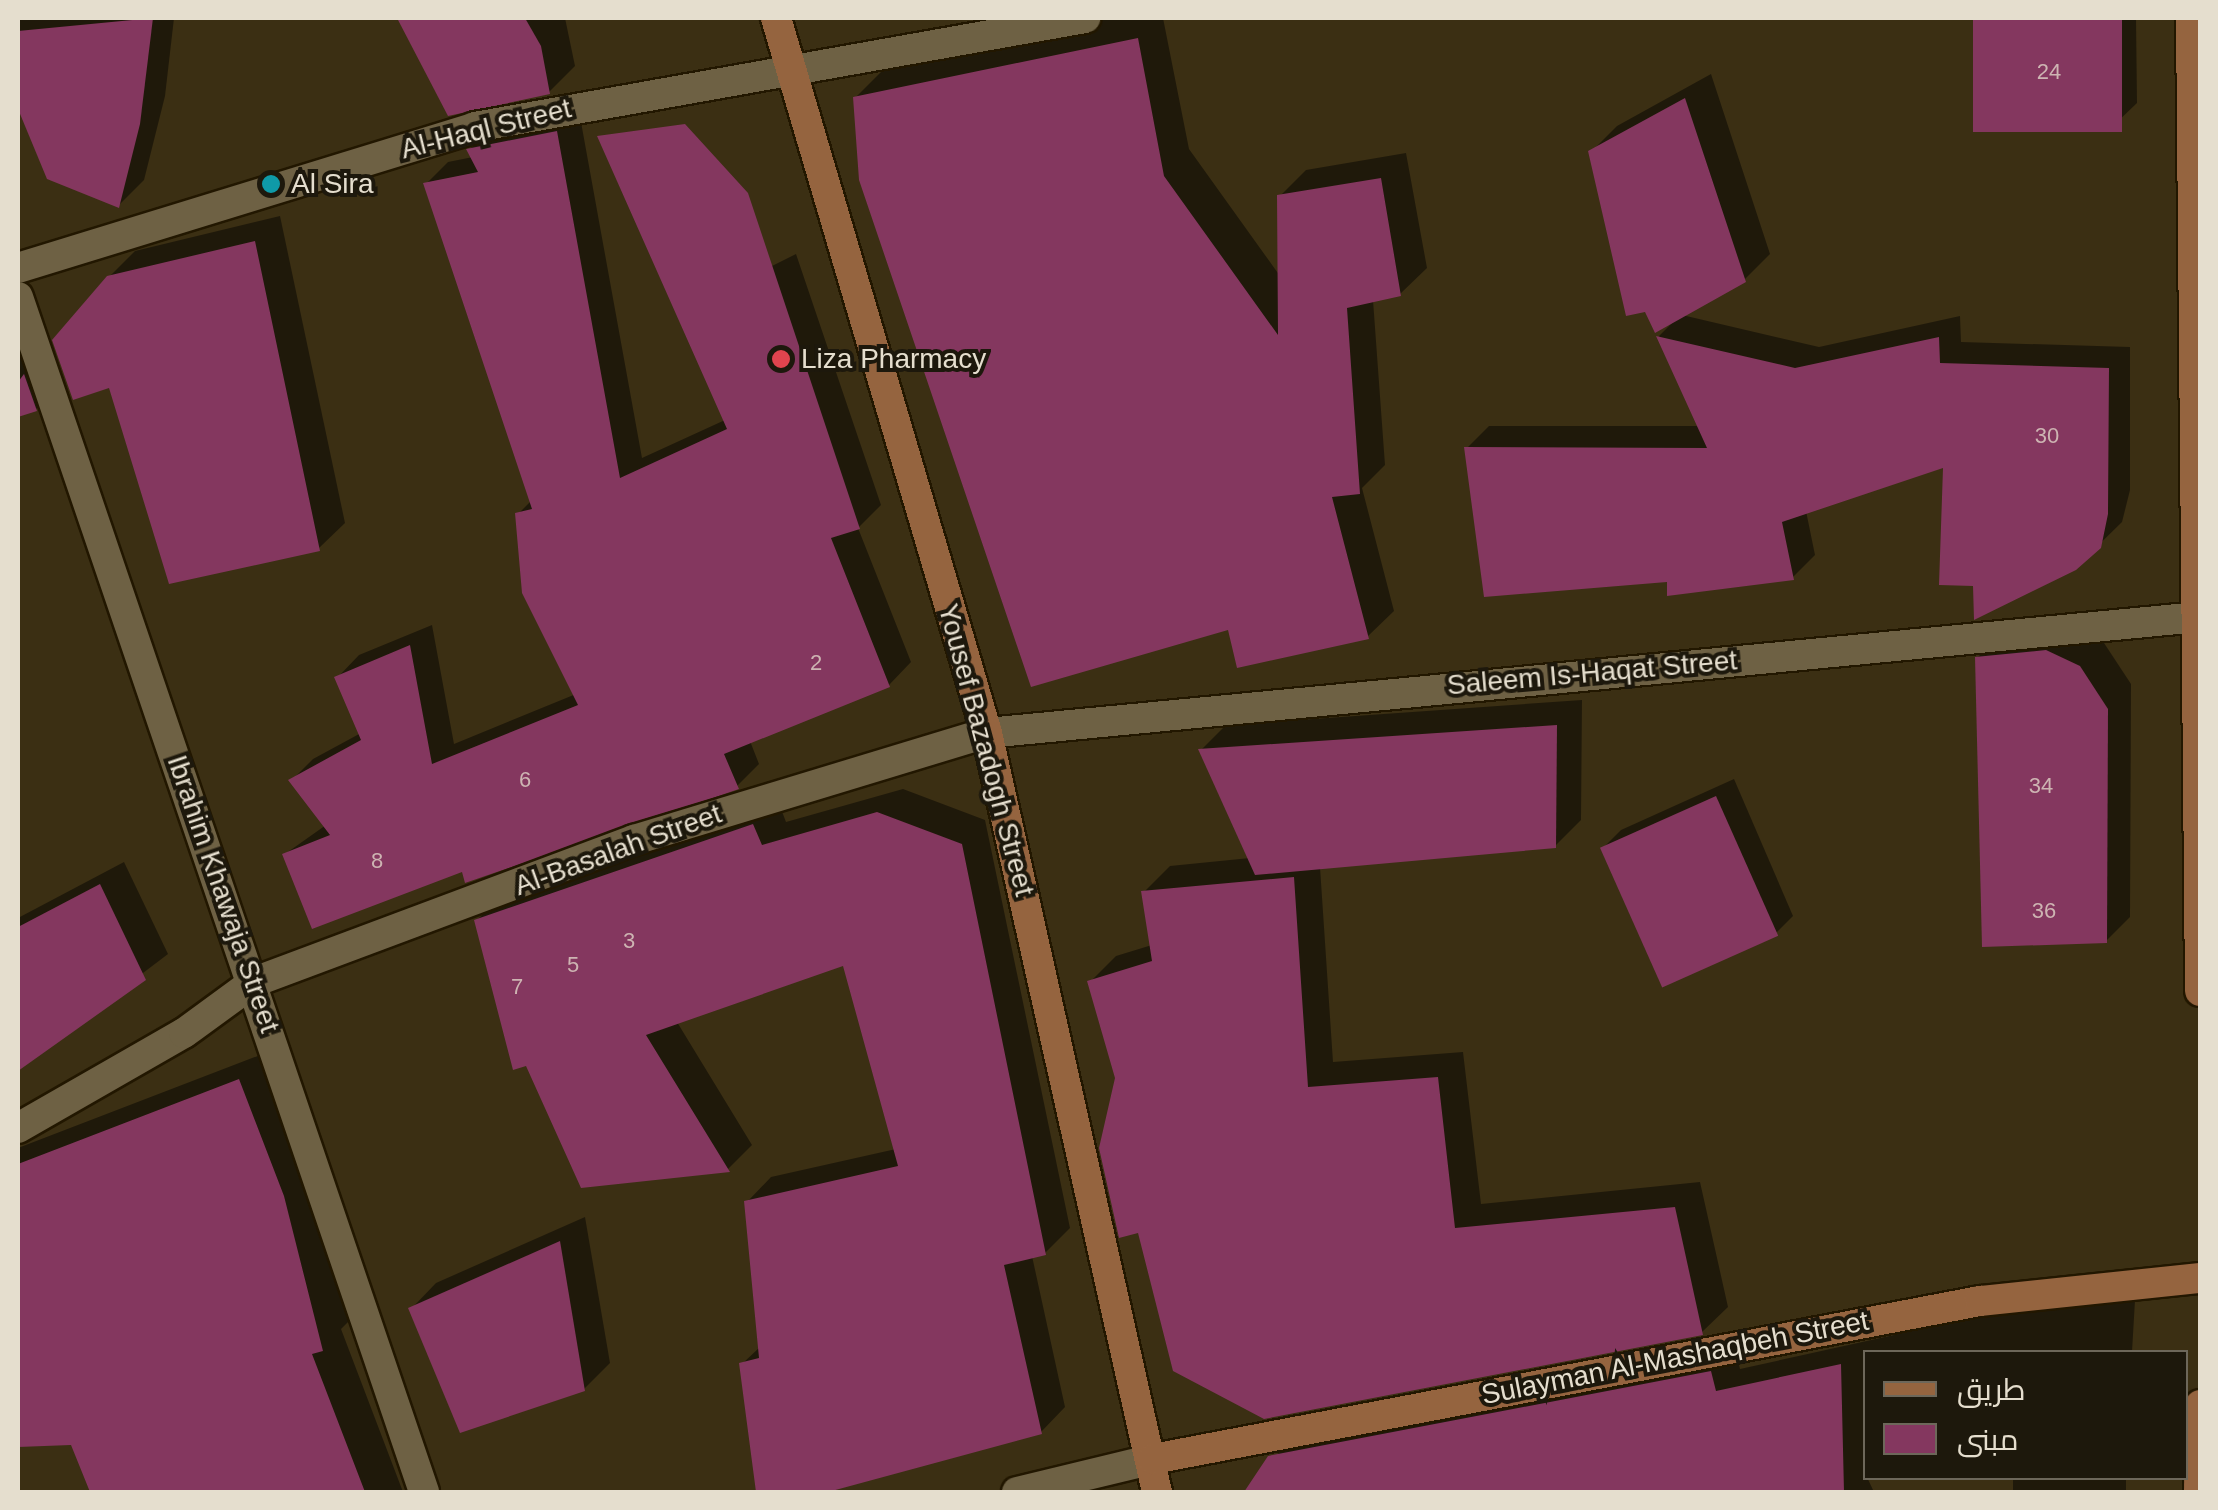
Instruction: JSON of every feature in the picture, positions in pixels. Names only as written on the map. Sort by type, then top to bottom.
[{"type":"main road","name":"Yousef Bazadogh Street","points":[[776,18],[789,75],[987,733],[1152,1459],[1156,1492]]},
{"type":"main road","points":[[2190,18],[2200,991]]},
{"type":"main road","name":"Sulayman Al-Mashaqbeh Street","points":[[1152,1459],[1980,1301],[2200,1278]]},
{"type":"main road","points":[[2200,1405],[2200,1492]]},
{"type":"street","name":"Al-Haql Street","points":[[18,268],[475,127],[637,94],[789,75],[1085,18]]},
{"type":"street","name":"Ibrahim Khawaja Street","points":[[18,297],[254,982],[424,1492]]},
{"type":"street","name":"Saleem Is-Haqat Street","points":[[987,733],[2198,618]]},
{"type":"street","name":"Al-Basalah Street","points":[[18,1128],[184,1033],[254,982],[634,840],[987,733]]},
{"type":"street","points":[[1017,1492],[1152,1459]]},
{"type":"building","points":[[153,18],[140,124],[119,208],[47,179],[18,109],[18,31]]},
{"type":"building","points":[[397,18],[525,18],[541,46],[550,94],[448,116]]},
{"type":"building","points":[[1973,18],[2122,18],[2122,132],[1973,132]]},
{"type":"building","points":[[1138,38],[1164,176],[1278,335],[1277,195],[1381,178],[1401,296],[1347,308],[1360,494],[1332,497],[1369,639],[1237,668],[1228,630],[1031,687],[859,180],[853,97]]},
{"type":"building","points":[[1685,98],[1746,282],[1655,333],[1645,312],[1626,316],[1588,151]]},
{"type":"building","points":[[685,124],[748,193],[860,529],[831,538],[890,687],[724,754],[739,789],[465,883],[462,872],[312,929],[282,854],[330,835],[288,780],[361,740],[334,677],[410,645],[432,764],[578,705],[522,593],[515,513],[532,509],[423,183],[478,172],[466,149],[557,131],[620,478],[727,429],[597,136]]},
{"type":"building","points":[[255,241],[320,551],[169,584],[109,388],[73,400],[52,340],[107,276]]},
{"type":"building","points":[[1656,336],[1795,368],[1939,337],[1940,363],[2109,368],[2108,514],[2101,548],[2076,570],[1974,620],[1973,586],[1939,585],[1943,468],[1782,522],[1794,580],[1667,596],[1667,582],[1484,597],[1464,447],[1707,448]]},
{"type":"building","points":[[24,374],[37,411],[18,417],[18,382]]},
{"type":"building","points":[[2046,650],[2080,666],[2108,709],[2107,943],[1982,947],[1975,657]]},
{"type":"building","points":[[1557,725],[1556,848],[1255,875],[1198,749]]},
{"type":"building","points":[[1716,796],[1778,936],[1662,987],[1600,848]]},
{"type":"building","points":[[877,812],[962,844],[1046,1255],[1004,1265],[1042,1434],[828,1492],[756,1492],[739,1363],[759,1358],[744,1201],[898,1166],[843,966],[646,1035],[730,1172],[581,1188],[526,1066],[513,1070],[474,920],[753,824],[762,845]]},
{"type":"building","points":[[1294,877],[1308,1087],[1438,1077],[1455,1228],[1675,1207],[1703,1335],[1264,1419],[1173,1371],[1138,1233],[1119,1238],[1099,1148],[1115,1078],[1087,981],[1152,961],[1141,891]]},
{"type":"building","points":[[100,884],[146,980],[18,1071],[18,927]]},
{"type":"building","points":[[239,1079],[284,1196],[323,1351],[312,1354],[365,1492],[90,1492],[71,1445],[18,1447],[18,1164]]},
{"type":"building","points":[[560,1241],[585,1391],[460,1433],[408,1308]]},
{"type":"building","points":[[1841,1364],[1844,1492],[1244,1492],[1268,1456],[1711,1371],[1716,1391]]},
{"type":"place","name":"Al Sira","points":[[271,184]]},
{"type":"place","name":"Liza Pharmacy","points":[[781,359]]}]
